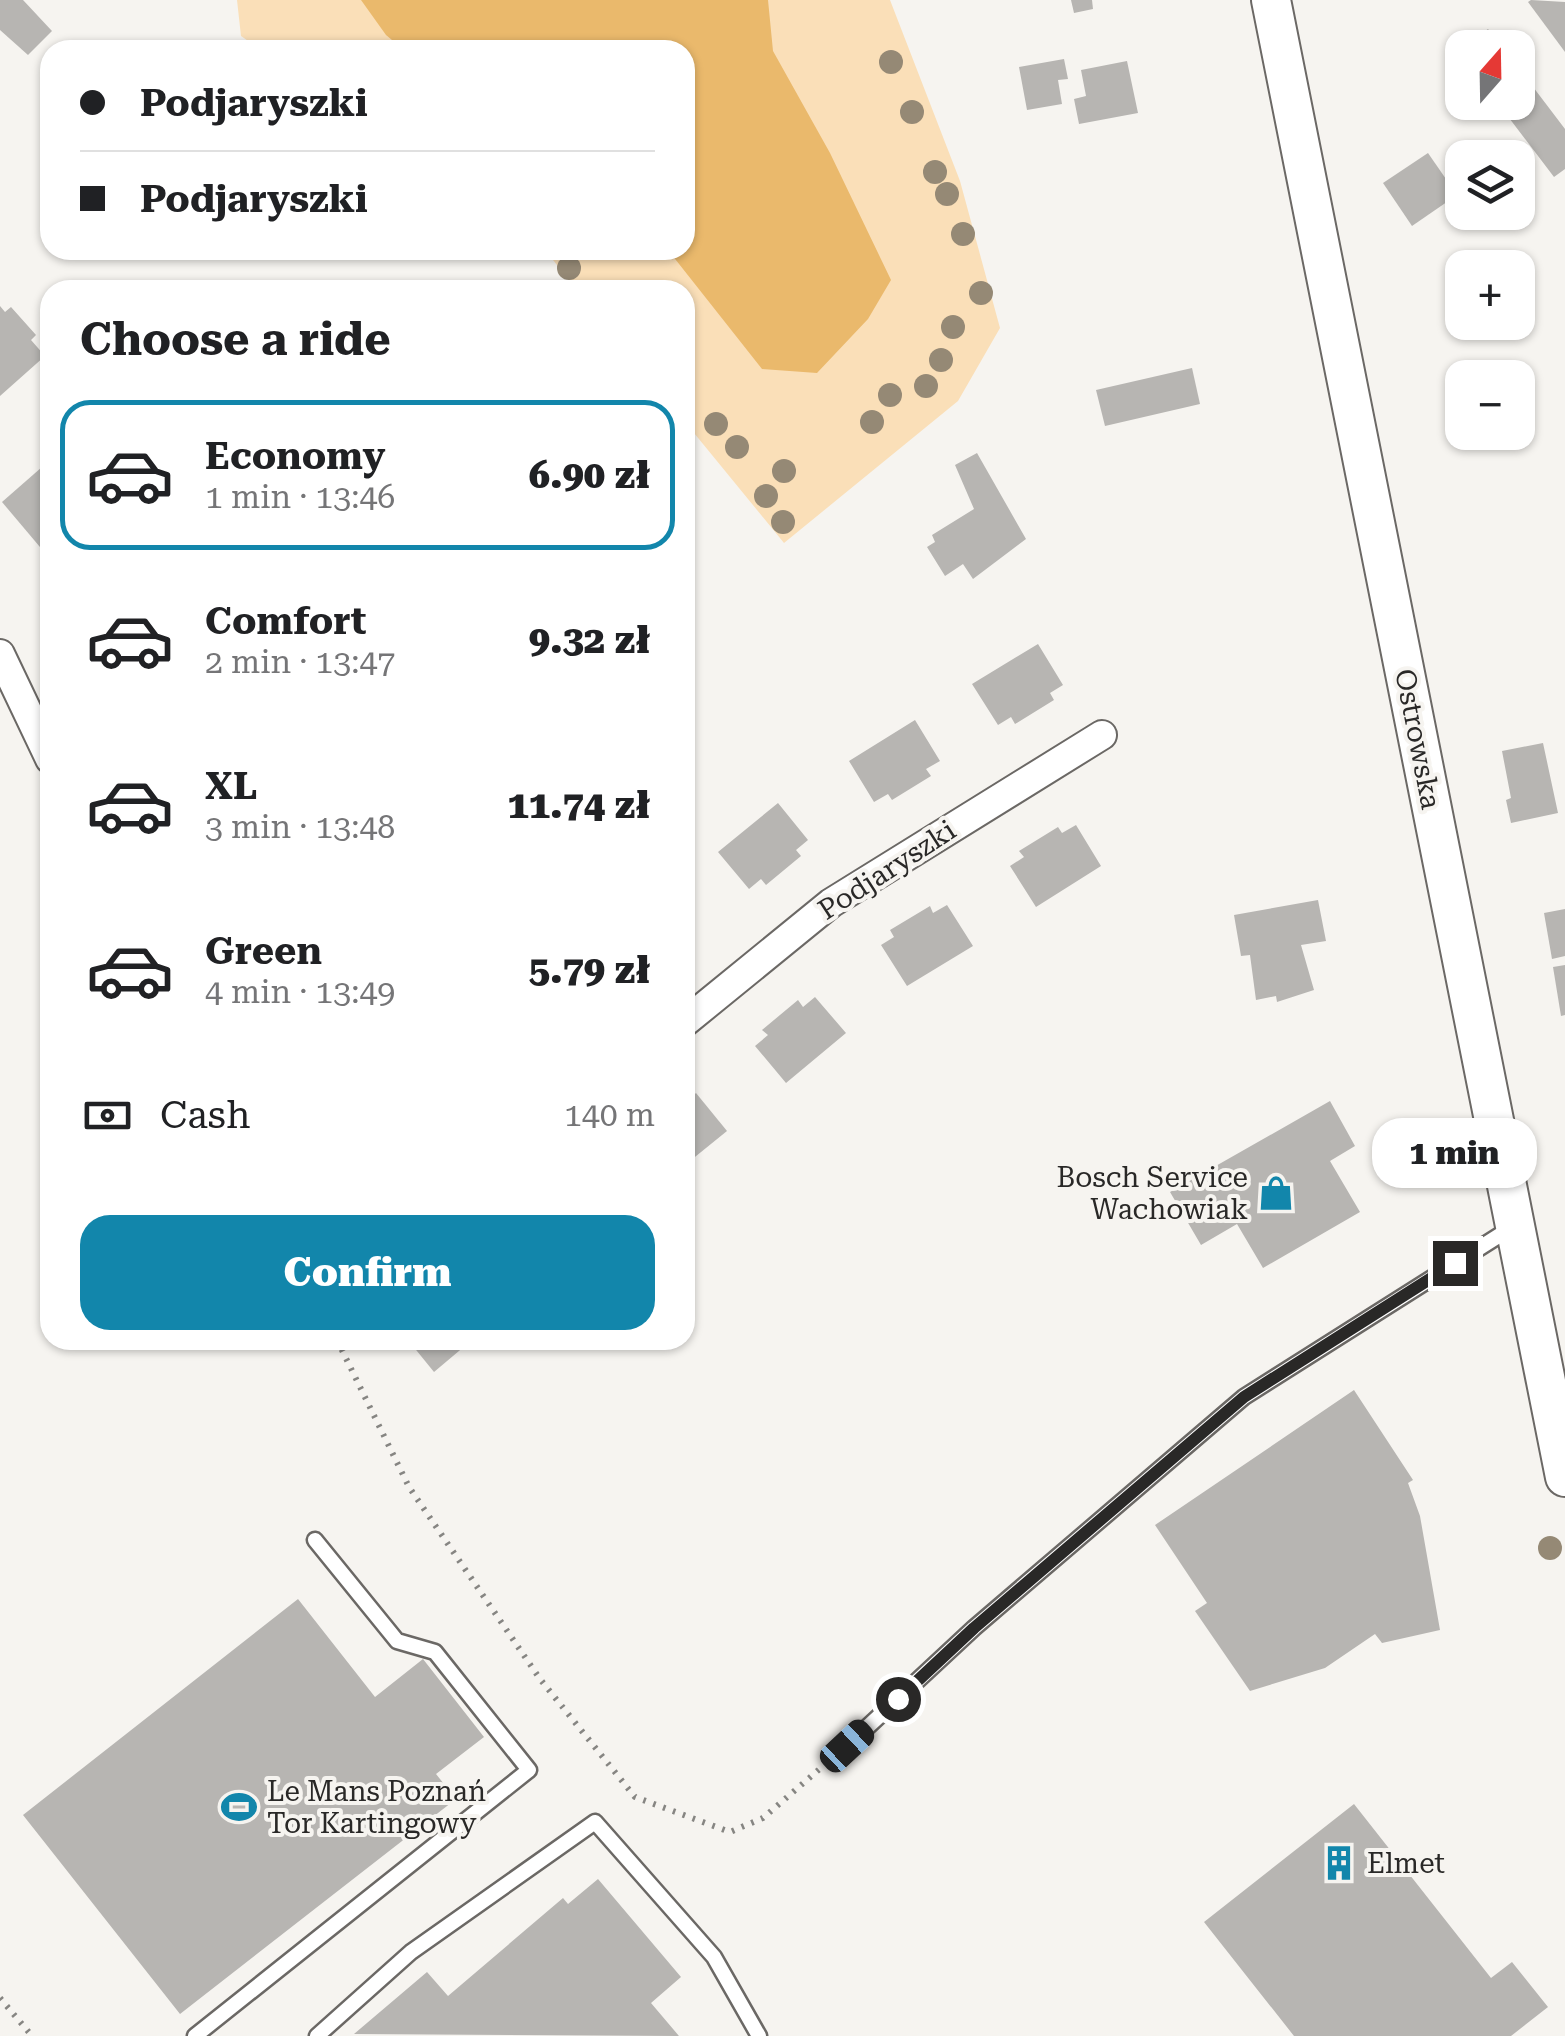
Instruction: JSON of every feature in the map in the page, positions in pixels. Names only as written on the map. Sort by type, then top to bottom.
[{"type":"street","name":"Ostrowska","points":[[1272,0],[1565,1477]]},
{"type":"street","points":[[0,654],[40,738]]},
{"type":"street","name":"Podjaryszki","points":[[695,1014],[831,903],[1102,735]]},
{"type":"lane","points":[[847,1746],[974,1628],[1244,1397],[1515,1225]]},
{"type":"lane","points":[[195,2036],[529,1770],[435,1652],[397,1641],[315,1540]]},
{"type":"lane","points":[[317,2036],[411,1952],[596,1822],[714,1958],[760,2036]]},
{"type":"path","points":[[342,1350],[410,1486],[540,1680],[635,1797],[730,1832],[763,1818],[847,1746]]},
{"type":"path","points":[[0,1998],[32,2036]]},
{"type":"shaded area","points":[[237,0],[890,0],[960,181],[1000,328],[958,401],[784,543],[695,434],[695,280],[569,280],[553,260],[695,260],[695,40],[247,40],[241,36]]},
{"type":"shaded area","points":[[361,0],[768,0],[773,51],[830,153],[891,280],[868,319],[817,373],[762,369],[676,260],[695,260],[695,40],[392,40]]},
{"type":"building","points":[[0,0],[23,0],[52,31],[28,55],[0,30]]},
{"type":"building","points":[[1071,0],[1092,0],[1093,9],[1074,13]]},
{"type":"building","points":[[1528,2],[1565,2],[1565,52]]},
{"type":"building","points":[[1064,59],[1068,79],[1058,80],[1062,104],[1027,110],[1019,67]]},
{"type":"building","points":[[1127,61],[1138,113],[1079,124],[1074,99],[1086,96],[1081,70]]},
{"type":"building","points":[[1535,89],[1565,129],[1565,169],[1554,177],[1535,152],[1535,140],[1526,140],[1511,120],[1535,120]]},
{"type":"building","points":[[1428,153],[1445,178],[1445,203],[1412,226],[1383,183]]},
{"type":"building","points":[[0,306],[5,312],[11,307],[36,335],[31,340],[40,350],[40,360],[0,396]]},
{"type":"building","points":[[1192,368],[1200,404],[1105,426],[1096,390]]},
{"type":"building","points":[[977,453],[1026,539],[973,579],[963,564],[945,576],[927,547],[935,542],[932,535],[974,509],[955,465]]},
{"type":"building","points":[[40,469],[40,547],[2,502]]},
{"type":"building","points":[[1038,644],[1063,685],[1050,693],[1054,700],[1015,724],[1011,717],[998,725],[972,684]]},
{"type":"building","points":[[915,720],[940,761],[926,769],[931,776],[892,800],[888,794],[874,802],[849,761]]},
{"type":"building","points":[[1543,743],[1558,813],[1511,823],[1506,800],[1511,798],[1502,751]]},
{"type":"building","points":[[778,803],[808,840],[796,850],[801,856],[766,885],[761,879],[749,889],[718,852]]},
{"type":"building","points":[[1076,825],[1101,866],[1036,907],[1010,866],[1024,857],[1019,851],[1058,827],[1062,833]]},
{"type":"building","points":[[1318,900],[1326,941],[1301,945],[1314,990],[1277,1002],[1276,996],[1256,1000],[1250,955],[1241,956],[1234,915]]},
{"type":"building","points":[[947,905],[973,946],[907,986],[881,945],[894,937],[890,930],[930,906],[933,913]]},
{"type":"building","points":[[1565,909],[1565,956],[1552,959],[1544,913]]},
{"type":"building","points":[[1565,965],[1565,1015],[1561,1016],[1553,967]]},
{"type":"building","points":[[815,997],[846,1033],[786,1083],[755,1046],[768,1035],[762,1030],[798,1000],[803,1007]]},
{"type":"building","points":[[695,1094],[727,1131],[695,1157]]},
{"type":"building","points":[[1330,1101],[1355,1146],[1330,1161],[1360,1212],[1263,1268],[1237,1224],[1201,1245],[1170,1192]]},
{"type":"building","points":[[416,1350],[460,1350],[434,1372]]},
{"type":"building","points":[[1354,1390],[1413,1480],[1408,1483],[1420,1516],[1440,1630],[1382,1643],[1375,1634],[1325,1668],[1250,1691],[1195,1611],[1207,1603],[1155,1525]]},
{"type":"building","name":"Le Mans Poznań Tor Kartingowy","points":[[298,1599],[375,1697],[423,1659],[484,1737],[436,1774],[456,1799],[180,2014],[23,1815]]},
{"type":"building","name":"Elmet","points":[[1354,1804],[1491,1978],[1512,1962],[1548,2007],[1511,2036],[1294,2036],[1204,1922]]},
{"type":"building","points":[[598,1879],[681,1977],[651,2003],[679,2036],[354,2034],[427,1972],[448,1996],[563,1898],[568,1904]]},
{"type":"place","name":"Bosch Service Wachowiak","points":[[1276,1193]]},
{"type":"place","name":"Le Mans Poznań Tor Kartingowy","points":[[239,1807]]},
{"type":"place","name":"Elmet","points":[[1339,1863]]},
{"type":"route","points":[[898,1699],[974,1628],[1244,1397],[1455,1263]]}]
